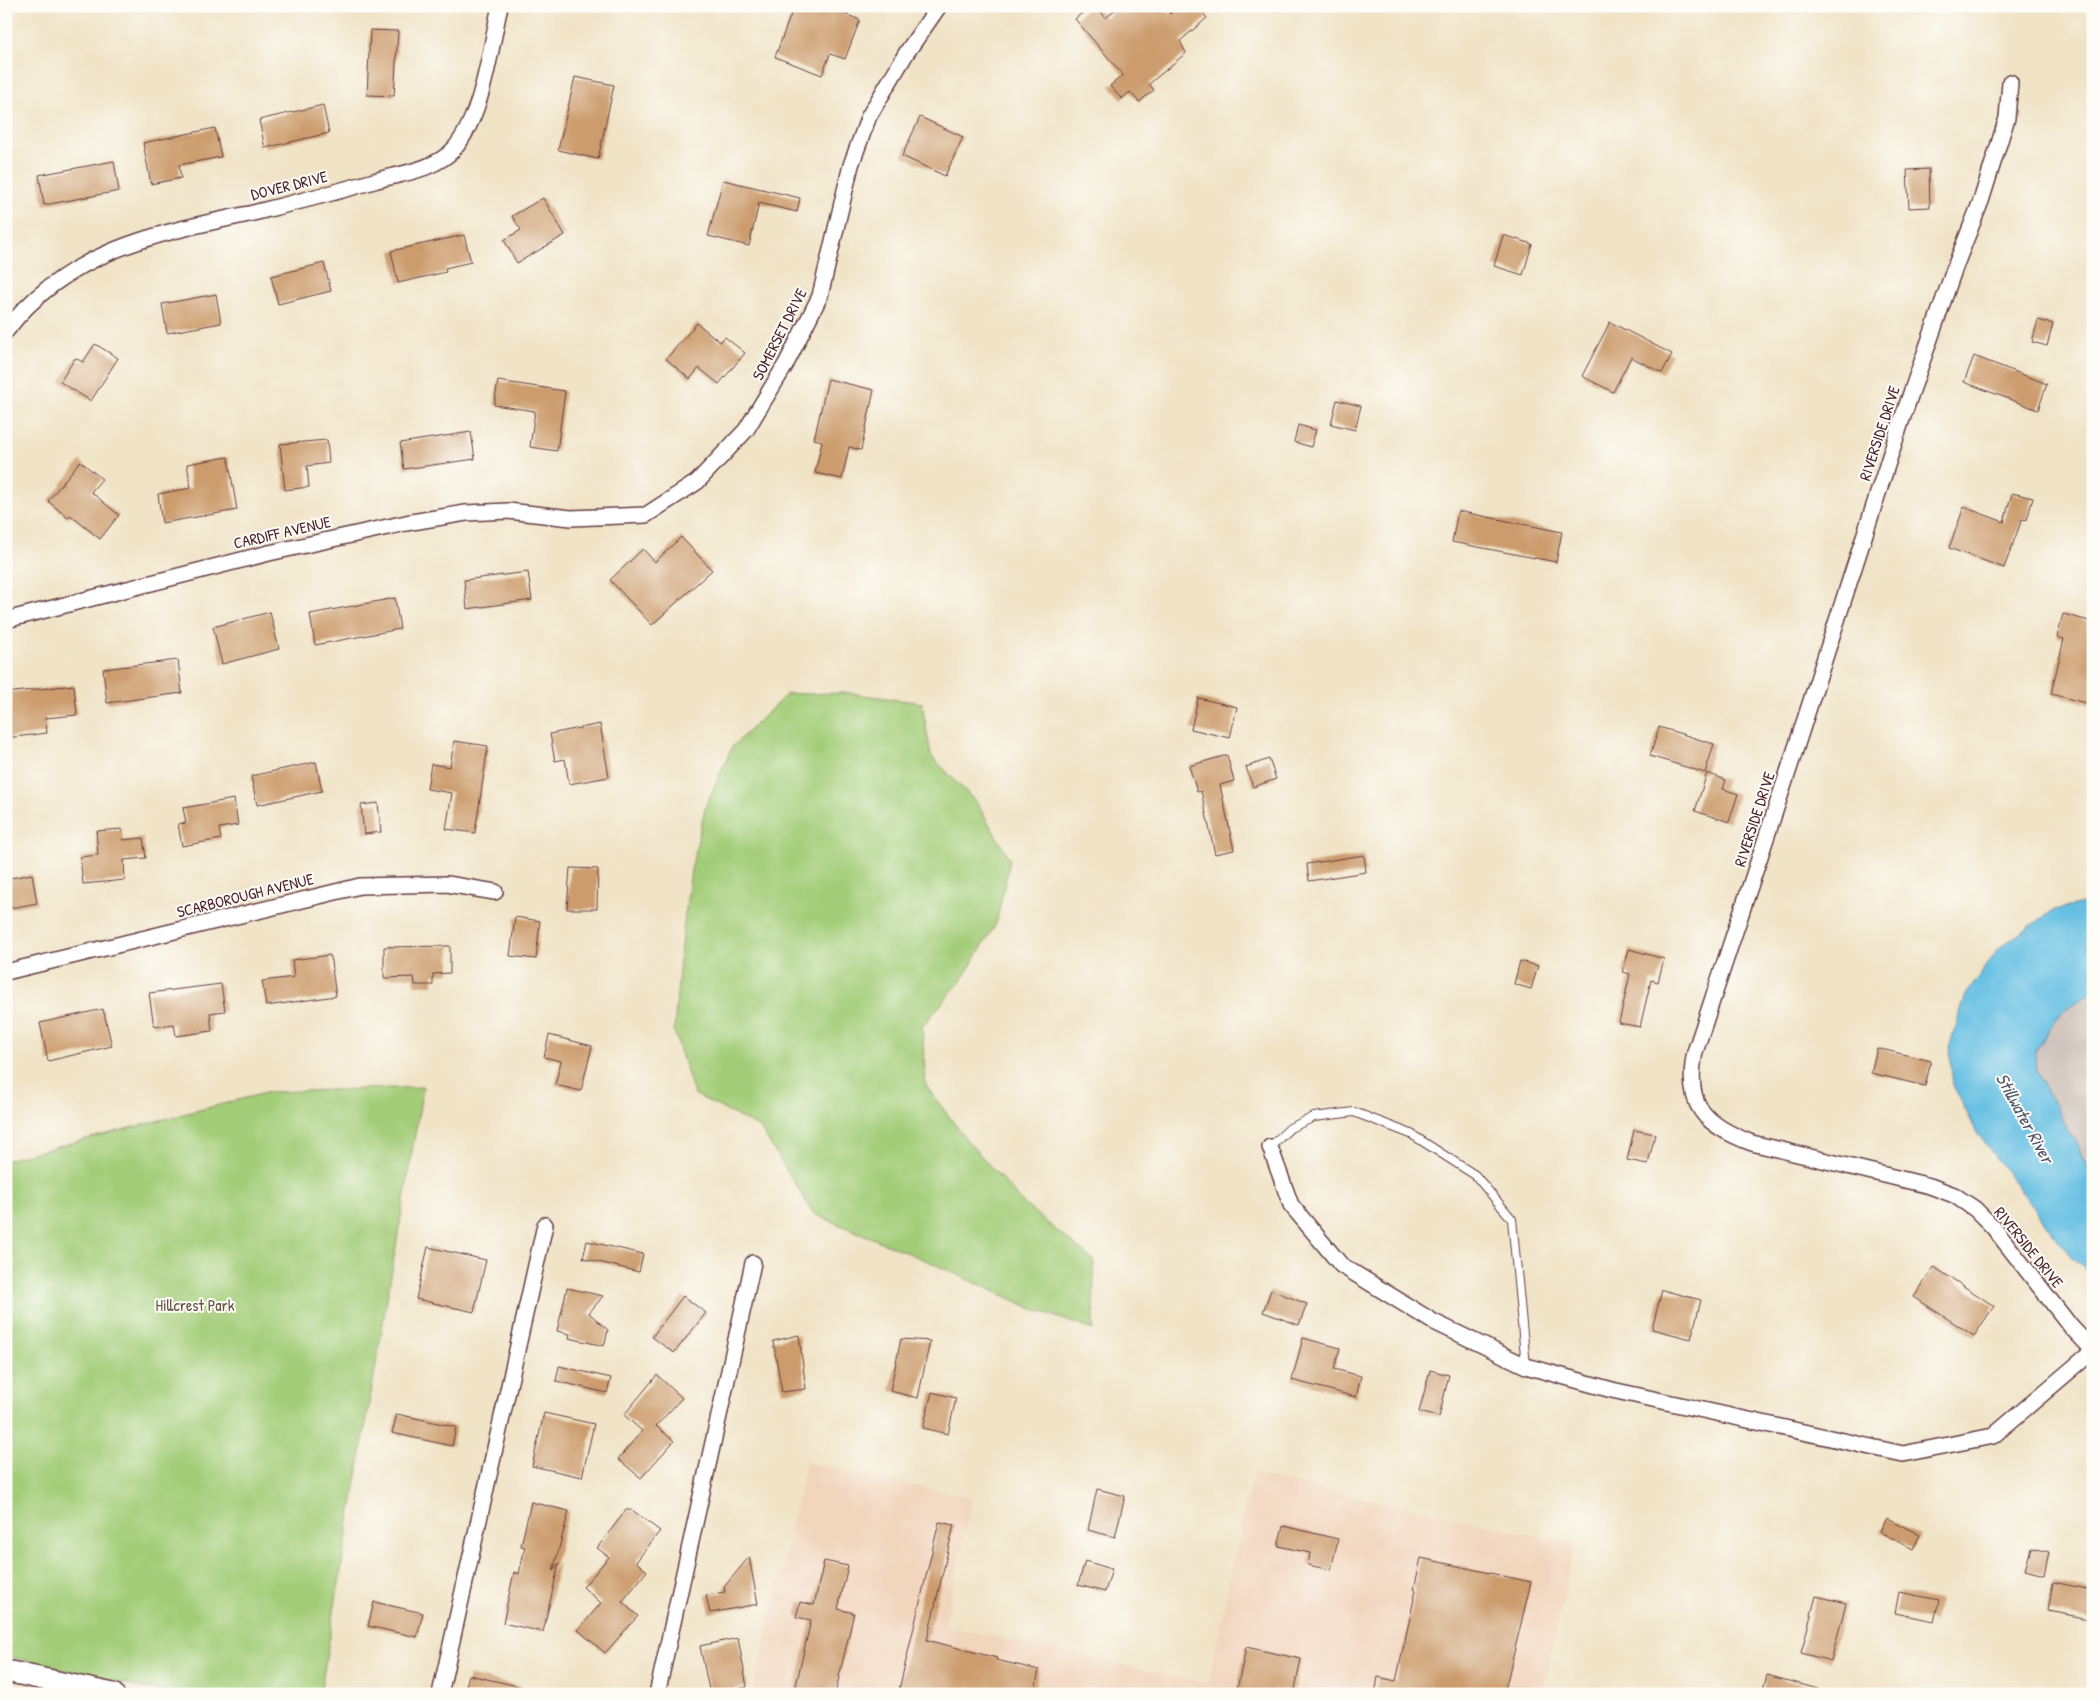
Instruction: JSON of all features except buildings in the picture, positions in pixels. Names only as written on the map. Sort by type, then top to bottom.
[{"type":"main road","points":[[6,1671],[113,1694]]},
{"type":"street","name":"DOVER DRIVE","points":[[6,331],[18,316],[47,288],[77,268],[117,248],[176,230],[348,189],[422,168],[438,161],[452,151],[463,137],[471,121],[482,86],[500,6]]},
{"type":"street","name":"SOMERSET DRIVE","points":[[571,518],[646,515],[697,482],[746,430],[786,364],[820,296],[851,165],[869,116],[907,52],[938,6]]},
{"type":"street","name":"RIVERSIDE DRIVE","points":[[2010,82],[2007,118],[1981,201],[1955,267],[1901,422],[1695,1052],[1691,1072],[1692,1091],[1700,1109],[1713,1124],[1731,1135],[1752,1143],[1930,1186],[1954,1195],[1975,1210],[1993,1227],[2072,1328],[2093,1350]]},
{"type":"street","name":"CARDIFF AVENUE","points":[[6,620],[269,553],[406,522],[466,514],[508,511],[571,518]]},
{"type":"street","name":"SCARBOROUGH AVENUE","points":[[6,972],[360,886],[446,884],[495,892]]},
{"type":"street","points":[[1270,1147],[1291,1205],[1341,1265],[1432,1321],[1526,1366],[1612,1390],[1903,1454],[1994,1436],[2093,1350]]},
{"type":"street","points":[[440,1694],[545,1225]]},
{"type":"street","points":[[658,1694],[753,1263]]},
{"type":"lane","points":[[1270,1147],[1290,1128],[1314,1116],[1354,1112],[1411,1134],[1475,1175],[1512,1219],[1526,1366]]},
{"type":"shaded area","points":[[2093,991],[2093,1174],[2036,1071],[2035,1052],[2060,1014]]},
{"type":"shaded area","points":[[806,1463],[972,1498],[945,1626],[1208,1684],[1252,1474],[1575,1544],[1542,1694],[753,1694]]},
{"type":"green space","points":[[849,693],[922,703],[931,756],[977,803],[1010,860],[996,924],[963,978],[922,1027],[926,1086],[966,1139],[1024,1204],[1094,1261],[1093,1330],[1031,1308],[925,1260],[814,1214],[760,1128],[694,1094],[674,1031],[681,945],[691,870],[706,805],[732,747],[787,694]]},
{"type":"green space","name":"Hillcrest Park","points":[[423,1087],[320,1694],[169,1694],[6,1656],[6,1160],[269,1092]]},
{"type":"water","name":"Stillwater River","points":[[2093,902],[2093,991],[2060,1014],[2035,1052],[2036,1071],[2093,1174],[2093,1274],[2072,1258],[1977,1133],[1953,1085],[1949,1047],[1966,995],[2000,947],[2054,910]]}]
